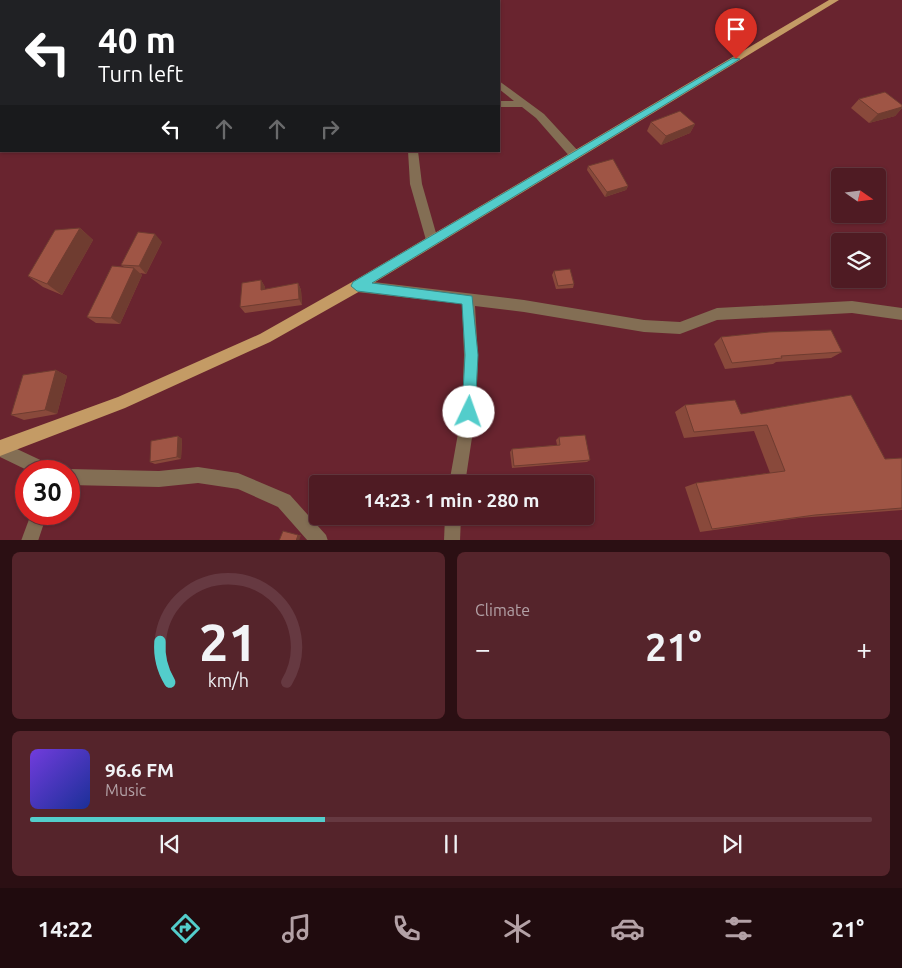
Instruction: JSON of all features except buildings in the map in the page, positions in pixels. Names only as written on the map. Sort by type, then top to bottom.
[{"type":"main road","points":[[0,449],[120,403],[265,338],[357,286],[835,0]]},
{"type":"street","points":[[500,85],[540,116],[575,155]]},
{"type":"street","points":[[500,104],[524,104]]},
{"type":"street","points":[[413,152],[416,184],[432,240]]},
{"type":"street","points":[[357,286],[524,306],[644,326],[680,328],[717,314],[852,307],[902,314]]},
{"type":"street","points":[[458,475],[469,412],[471,355],[468,300]]},
{"type":"street","points":[[0,449],[22,460]]},
{"type":"street","points":[[80,477],[159,479],[198,475],[238,481],[284,501],[321,539]]},
{"type":"street","points":[[29,540],[35,525]]},
{"type":"street","points":[[452,540],[453,525]]},
{"type":"route","points":[[469,412],[471,355],[468,300],[357,286],[736,59]]}]
